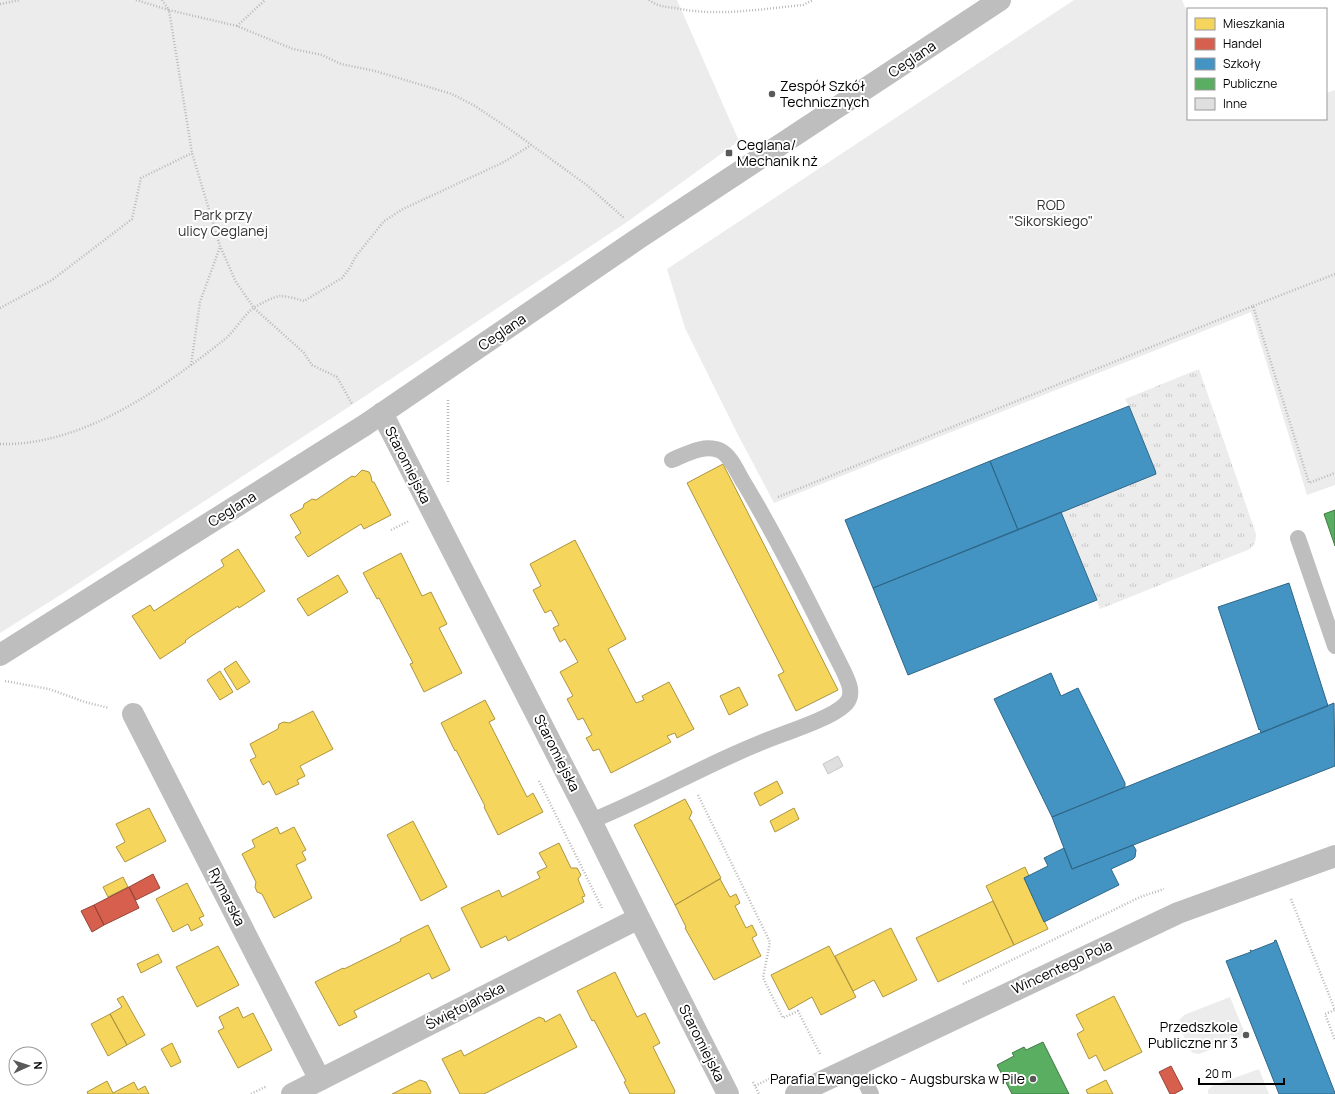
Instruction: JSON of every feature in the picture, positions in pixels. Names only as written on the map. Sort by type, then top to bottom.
[{"type":"street","name":"Ceglana","points":[[0,656],[373,419],[639,238],[1000,0]]},
{"type":"street","name":"Staromiejska","points":[[373,419],[592,820],[639,918],[728,1094]]},
{"type":"street","name":"Rymarska","points":[[133,714],[320,1080]]},
{"type":"street","name":"Wincentego Pola","points":[[796,1094],[1178,913],[1335,856]]},
{"type":"street","name":"Świętojańska","points":[[292,1094],[639,918]]},
{"type":"lane","points":[[592,820],[616,811],[688,775],[774,737],[807,726],[835,712],[848,701],[850,688],[840,663],[760,512],[730,460],[722,451],[711,448],[697,450],[672,460]]},
{"type":"lane","points":[[1298,538],[1335,646]]},
{"type":"lane","points":[[857,1065],[871,1094]]},
{"type":"path","points":[[0,4],[20,0]]},
{"type":"path","points":[[136,0],[170,10],[237,26],[293,49],[322,55],[342,64],[375,71],[452,94],[475,106],[511,130],[588,186],[627,222]]},
{"type":"path","points":[[162,0],[170,10],[192,154],[220,246],[236,282],[254,308],[304,353],[312,365],[337,378],[373,419]]},
{"type":"path","points":[[237,26],[265,0]]},
{"type":"path","points":[[649,0],[656,5],[691,12],[728,13],[803,5],[813,0]]},
{"type":"path","points":[[0,444],[18,444],[47,440],[72,433],[136,401],[191,365],[227,337],[254,308],[281,296],[304,301],[342,278],[356,256],[384,221],[402,209],[504,162],[531,145]]},
{"type":"path","points":[[0,308],[52,280],[132,219],[141,178],[192,154]]},
{"type":"path","points":[[191,365],[200,302],[220,246]]},
{"type":"path","points":[[772,499],[1335,274]]},
{"type":"path","points":[[1253,306],[1309,482],[1335,473]]},
{"type":"path","points":[[448,394],[448,487]]},
{"type":"path","points":[[390,530],[409,521]]},
{"type":"path","points":[[3,681],[49,689],[85,702],[133,714]]},
{"type":"path","points":[[688,775],[770,942],[763,978],[783,1018],[798,1011],[820,1054]]},
{"type":"path","points":[[1298,916],[1334,1004],[1335,1010],[1325,1014],[1335,1040]]},
{"type":"path","points":[[751,1079],[759,1094]]},
{"type":"green space","name":"Park przy ulicy Ceglanej","points":[[0,0],[677,0],[739,141],[627,222],[341,412],[0,633]]},
{"type":"green space","name":"ROD \"Sikorskiego\"","points":[[1074,0],[1182,0],[1187,12],[1187,120],[1327,120],[1327,93],[1335,90],[1335,485],[1307,495],[1251,312],[774,503],[737,433],[685,328],[667,269]]},
{"type":"green space","points":[[1199,369],[1256,534],[1255,542],[1250,549],[1100,609],[1061,512],[1156,474],[1131,410],[1125,399]]},
{"type":"green space","points":[[1230,997],[1246,1036],[1199,1054],[1193,1053],[1189,1049],[1179,1024],[1180,1019],[1184,1015]]},
{"type":"green space","points":[[1259,1069],[1269,1094],[1208,1094],[1208,1090],[1212,1086]]},
{"type":"building: Mieszkania","points":[[723,464],[838,690],[796,711],[778,675],[784,672],[687,483]]},
{"type":"building: Mieszkania","points":[[362,470],[369,472],[372,482],[374,482],[391,515],[364,529],[361,524],[308,557],[295,537],[301,533],[290,515],[303,508],[304,504],[312,499],[316,500],[352,476],[355,477]]},
{"type":"building: Mieszkania","points":[[575,540],[626,639],[608,649],[636,703],[644,700],[642,696],[669,682],[694,729],[677,738],[675,733],[667,736],[671,742],[611,773],[599,749],[593,751],[586,738],[592,735],[583,718],[578,720],[567,699],[573,696],[560,672],[578,662],[565,639],[560,642],[553,628],[559,625],[551,610],[545,613],[533,590],[541,586],[530,564]]},
{"type":"building: Mieszkania","points":[[238,549],[265,591],[239,608],[238,606],[190,637],[185,641],[186,642],[160,659],[132,616],[150,605],[154,611],[224,566],[221,560]]},
{"type":"building: Mieszkania","points":[[401,553],[422,596],[431,592],[447,624],[439,628],[462,673],[424,692],[410,664],[413,663],[379,598],[377,599],[363,573]]},
{"type":"building: Mieszkania","points":[[338,575],[348,592],[308,616],[297,599]]},
{"type":"building: Mieszkania","points":[[236,661],[250,682],[237,690],[224,669]]},
{"type":"building: Mieszkania","points":[[220,671],[233,692],[220,700],[207,680]]},
{"type":"building: Mieszkania","points":[[739,687],[748,705],[729,715],[720,696]]},
{"type":"building: Mieszkania","points":[[485,700],[495,719],[489,722],[527,797],[533,793],[543,812],[498,835],[484,807],[485,806],[441,723]]},
{"type":"building: Mieszkania","points":[[313,711],[333,749],[300,766],[305,776],[297,780],[299,784],[276,795],[269,781],[263,785],[250,760],[256,757],[250,744],[278,729],[279,724],[284,722],[289,723]]},
{"type":"building: Mieszkania","points":[[777,781],[783,793],[760,806],[754,793]]},
{"type":"building: Mieszkania","points":[[685,799],[692,812],[689,819],[691,820],[721,878],[675,905],[634,825]]},
{"type":"building: Mieszkania","points":[[149,808],[166,841],[125,862],[116,847],[125,842],[116,824]]},
{"type":"building: Mieszkania","points":[[794,808],[799,819],[775,832],[770,821]]},
{"type":"building: Mieszkania","points":[[413,821],[447,887],[421,901],[387,835]]},
{"type":"building: Mieszkania","points":[[277,827],[280,834],[294,827],[306,850],[302,852],[306,860],[296,865],[312,898],[274,918],[262,894],[257,892],[255,887],[256,882],[242,854],[255,847],[252,840]]},
{"type":"building: Mieszkania","points":[[559,843],[571,868],[577,868],[581,875],[578,879],[585,896],[582,897],[584,902],[508,941],[506,936],[481,948],[461,908],[499,890],[502,897],[540,878],[537,872],[547,867],[539,853]]},
{"type":"building: Mieszkania","points":[[1025,867],[1029,876],[1024,878],[1048,929],[1014,945],[986,886]]},
{"type":"building: Mieszkania","points":[[123,877],[128,887],[108,897],[103,887]]},
{"type":"building: Mieszkania","points":[[720,879],[730,897],[736,894],[740,903],[735,906],[746,928],[752,925],[757,935],[752,938],[761,956],[714,980],[685,928],[686,927],[675,905]]},
{"type":"building: Mieszkania","points":[[187,883],[204,916],[199,918],[203,925],[191,931],[188,924],[173,932],[156,899]]},
{"type":"building: Mieszkania","points":[[993,901],[1014,945],[938,982],[916,938]]},
{"type":"building: Mieszkania","points":[[428,925],[450,970],[432,979],[429,973],[354,1011],[357,1017],[339,1026],[315,982],[401,941],[400,939]]},
{"type":"building: Mieszkania","points":[[891,928],[917,980],[883,997],[874,980],[853,991],[835,956]]},
{"type":"building: Mieszkania","points":[[218,946],[239,985],[197,1007],[176,967]]},
{"type":"building: Mieszkania","points":[[829,946],[856,997],[821,1015],[812,997],[789,1010],[771,975]]},
{"type":"building: Mieszkania","points":[[158,954],[162,962],[141,973],[137,964]]},
{"type":"building: Mieszkania","points":[[615,972],[637,1017],[645,1013],[660,1043],[653,1047],[675,1091],[674,1094],[630,1094],[624,1082],[626,1081],[577,991]]},
{"type":"building: Mieszkania","points":[[123,996],[145,1035],[127,1045],[110,1014],[122,1007],[117,999]]},
{"type":"building: Mieszkania","points":[[1114,996],[1142,1052],[1104,1071],[1096,1055],[1089,1059],[1077,1034],[1084,1030],[1076,1015]]},
{"type":"building: Mieszkania","points":[[238,1007],[243,1018],[253,1013],[272,1050],[238,1068],[218,1031],[224,1028],[219,1017]]},
{"type":"building: Mieszkania","points":[[110,1014],[127,1045],[108,1056],[91,1024]]},
{"type":"building: Mieszkania","points":[[560,1014],[577,1047],[484,1094],[460,1094],[442,1059],[461,1050],[464,1056],[539,1017],[544,1019],[545,1022]]},
{"type":"building: Mieszkania","points":[[172,1043],[181,1062],[171,1067],[161,1049]]},
{"type":"building: Mieszkania","points":[[420,1080],[426,1082],[431,1092],[430,1094],[392,1094]]},
{"type":"building: Mieszkania","points":[[1106,1080],[1113,1094],[1088,1094],[1086,1090]]},
{"type":"building: Mieszkania","points":[[107,1081],[113,1093],[134,1082],[138,1090],[145,1086],[149,1094],[88,1094],[87,1092]]},
{"type":"building: Handel","points":[[153,874],[160,888],[136,900],[129,887]]},
{"type":"building: Handel","points":[[129,887],[139,908],[104,925],[94,905]]},
{"type":"building: Handel","points":[[94,905],[104,925],[92,932],[81,911]]},
{"type":"building: Handel","points":[[1171,1066],[1183,1089],[1174,1094],[1170,1094],[1159,1072]]},
{"type":"building: Szkoły","points":[[1129,406],[1156,474],[1018,530],[990,461]]},
{"type":"building: Szkoły","points":[[990,461],[1018,530],[873,588],[845,520]]},
{"type":"building: Szkoły","points":[[1061,512],[1097,600],[908,675],[873,588]]},
{"type":"building: Szkoły","points":[[1289,583],[1328,706],[1261,733],[1218,607]]},
{"type":"building: Szkoły","points":[[1051,673],[1061,696],[1078,688],[1125,783],[1125,787],[1052,817],[994,699]]},
{"type":"building: Szkoły","points":[[1334,703],[1335,766],[1072,869],[1052,817]]},
{"type":"building: Szkoły","points":[[1133,845],[1136,850],[1135,857],[1111,869],[1119,885],[1044,922],[1024,878],[1048,866],[1044,858],[1064,848],[1072,869]]},
{"type":"building: Szkoły","points":[[1276,940],[1335,1094],[1279,1094],[1226,961],[1251,952],[1250,950],[1252,951],[1275,942],[1274,941]]},
{"type":"building: Publiczne","points":[[1335,510],[1335,546],[1324,514]]},
{"type":"building: Publiczne","name":"Parafia Ewangelicko - Augsburska w Pile","points":[[1043,1042],[1069,1094],[1012,1094],[997,1065],[1014,1056],[1012,1053],[1024,1047],[1026,1050]]},
{"type":"building: Inne","points":[[838,756],[843,766],[828,774],[823,764]]},
{"type":"place","name":"Zespół Szkół Technicznych","points":[[772,94]]},
{"type":"place","name":"Ceglana/ Mechanik nż","points":[[729,153]]},
{"type":"place","name":"Przedszkole Publiczne nr 3","points":[[1246,1035]]},
{"type":"place","name":"Parafia Ewangelicko - Augsburska w Pile","points":[[1033,1079]]}]
